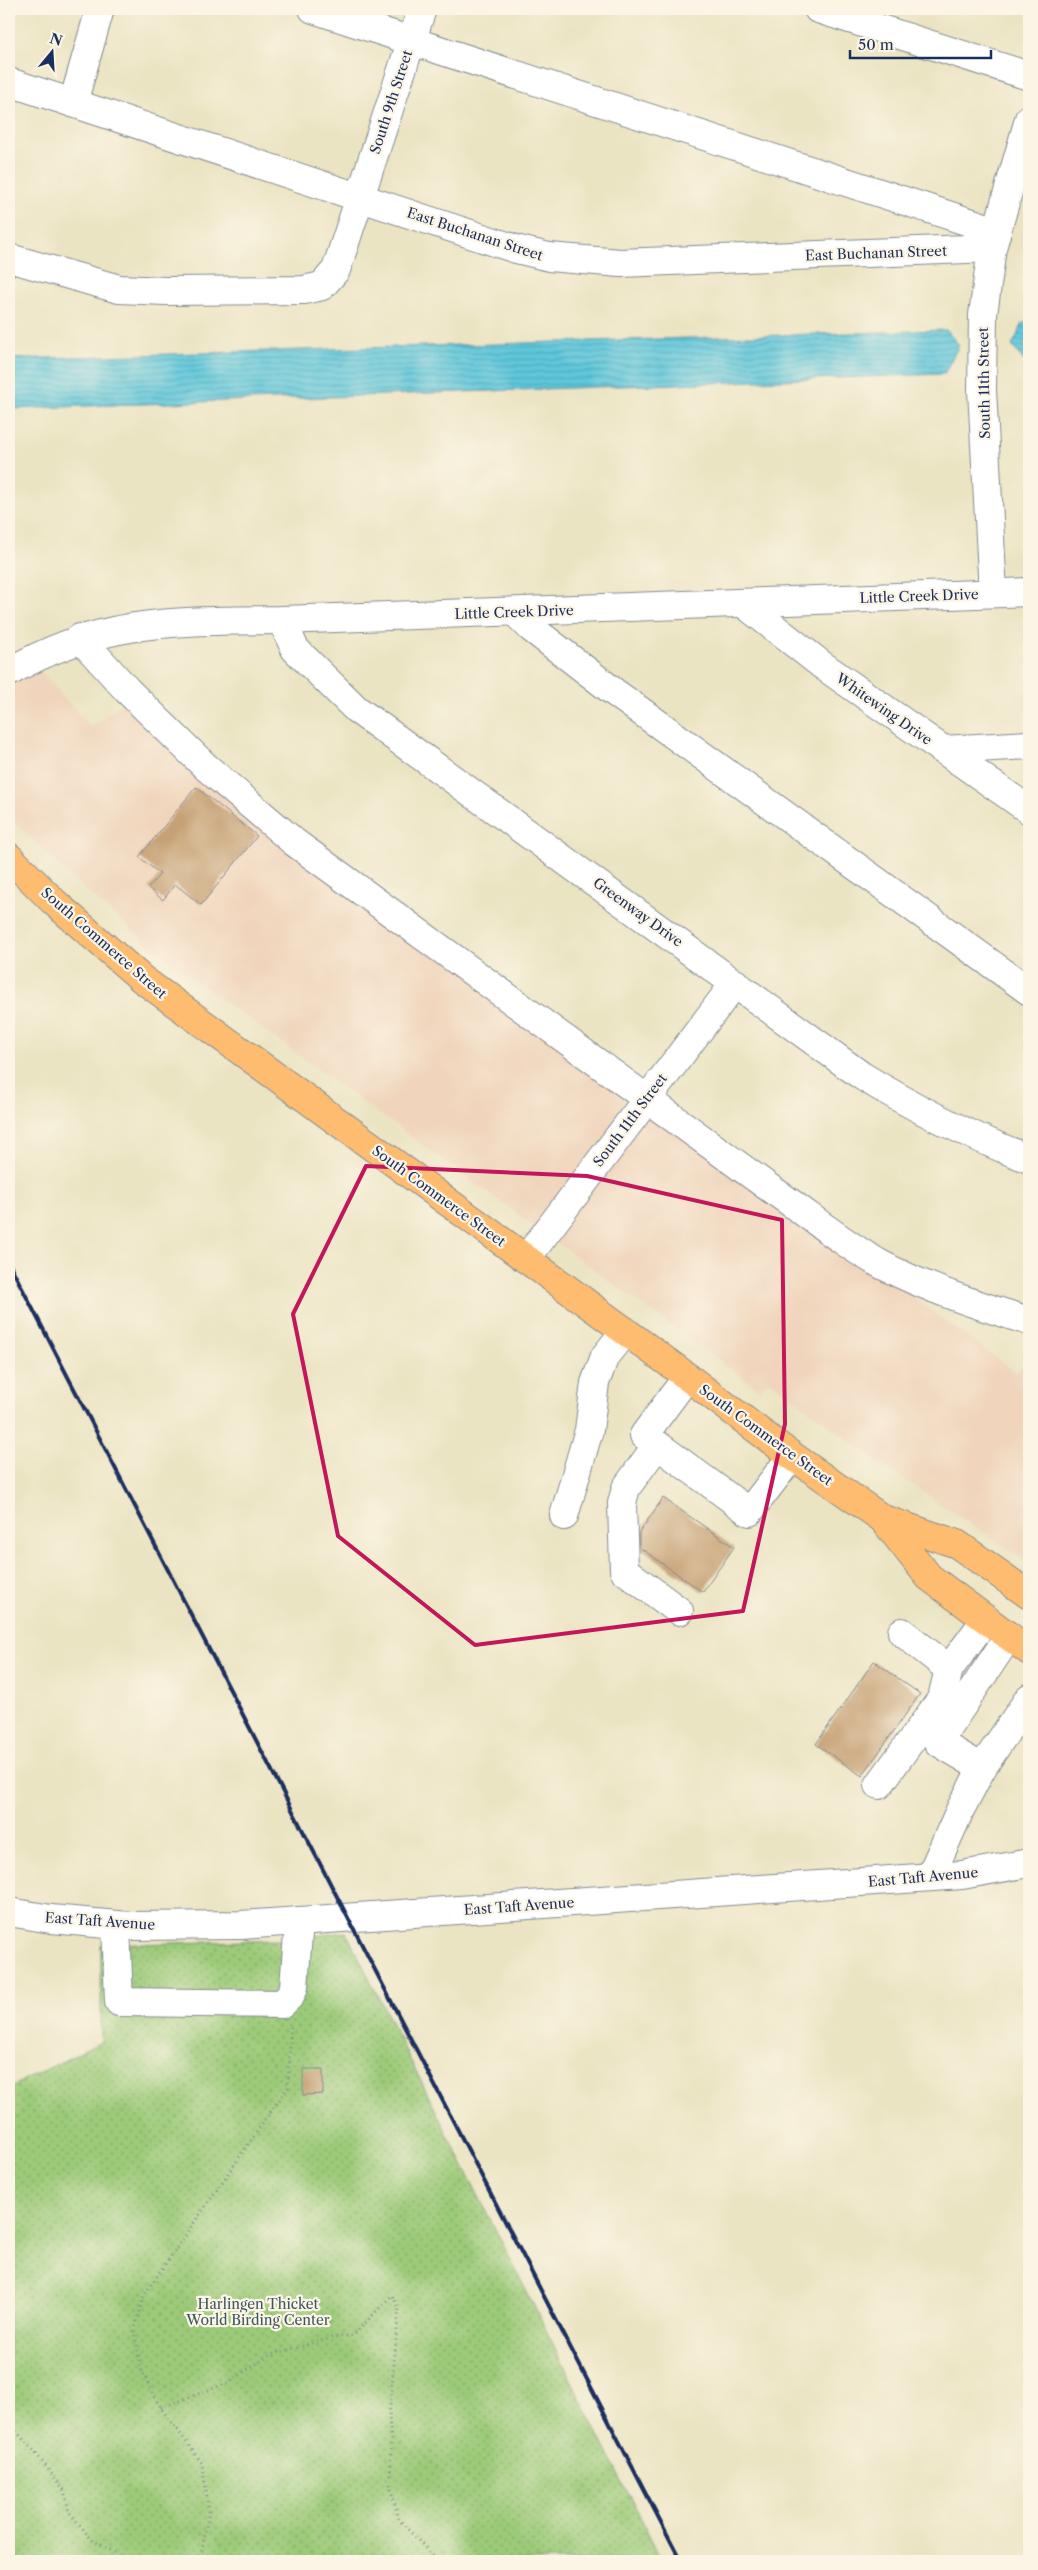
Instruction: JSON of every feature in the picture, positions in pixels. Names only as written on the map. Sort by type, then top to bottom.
[{"type":"main road","name":"South Commerce Street","points":[[9,857],[54,902],[142,979],[624,1330],[792,1456],[883,1519],[957,1544],[1029,1595]]},
{"type":"main road","name":"South Commerce Street","points":[[883,1519],[929,1577],[1019,1643]]},
{"type":"street","points":[[73,103],[100,9]]},
{"type":"street","points":[[313,9],[412,40],[994,240]]},
{"type":"street","name":"South 9th Street","points":[[9,258],[119,289],[165,292],[316,289],[331,278],[336,270],[422,9]]},
{"type":"street","points":[[818,9],[1029,76]]},
{"type":"street","name":"East Buchanan Street","points":[[9,82],[360,196],[516,249],[549,257],[620,263],[994,240]]},
{"type":"street","name":"South 11th Street","points":[[993,593],[981,354],[983,315],[994,240],[1029,119]]},
{"type":"street","name":"Little Creek Drive","points":[[9,672],[36,656],[80,638],[151,623],[183,620],[282,620],[1029,592]]},
{"type":"street","name":"Whitewing Drive","points":[[743,604],[822,665],[1029,810]]},
{"type":"street","points":[[515,612],[531,628],[614,692],[1029,991]]},
{"type":"street","name":"Greenway Drive","points":[[282,620],[295,649],[356,709],[862,1076],[916,1109],[965,1134],[1029,1159]]},
{"type":"street","points":[[80,638],[127,690],[206,767],[294,842],[850,1245],[882,1265],[927,1285],[1029,1321]]},
{"type":"street","points":[[943,750],[1029,745]]},
{"type":"street","name":"South 11th Street","points":[[526,1259],[646,1098],[735,983]]},
{"type":"street","points":[[564,1516],[589,1430],[594,1383],[605,1356],[624,1330]]},
{"type":"street","points":[[687,1377],[644,1435],[657,1445],[749,1512],[792,1456]]},
{"type":"street","points":[[657,1445],[626,1488],[622,1503],[624,1570],[679,1611]]},
{"type":"street","points":[[878,1785],[942,1698],[949,1669],[986,1620]]},
{"type":"street","points":[[902,1632],[949,1669]]},
{"type":"street","points":[[982,1768],[938,1742],[1019,1643]]},
{"type":"street","points":[[930,1877],[961,1808],[982,1768],[1029,1698]]},
{"type":"street","name":"East Taft Avenue","points":[[9,1912],[51,1919],[116,1925],[241,1925],[962,1875],[1029,1863]]},
{"type":"street","points":[[116,1925],[120,2002],[282,2004],[290,1996],[294,1987],[299,1921]]},
{"type":"path","points":[[200,2561],[209,2511],[202,2463],[161,2408],[142,2372],[134,2331],[144,2296],[288,2086],[292,2014],[282,2004]]},
{"type":"path","points":[[161,2408],[227,2383],[270,2355],[331,2338],[354,2335],[392,2295],[399,2308],[389,2417],[391,2440],[390,2485],[399,2520],[438,2561]]},
{"type":"path","points":[[9,2424],[35,2452],[64,2490],[69,2512],[92,2540],[114,2552],[121,2561]]},
{"type":"highlighted area","points":[[366,1166],[587,1176],[782,1220],[785,1424],[743,1611],[475,1645],[338,1536],[293,1314]]},
{"type":"shaded area","points":[[9,646],[39,669],[91,728],[128,698],[876,1270],[1017,1373],[1029,1356],[1029,1563],[881,1464],[769,1380],[760,1390],[203,986],[136,934],[63,870],[9,816]]},
{"type":"green space","name":"Harlingen Thicket World Birding Center","points":[[346,1932],[662,2561],[9,2561],[9,2088],[101,2042],[101,1945],[281,1940]]},
{"type":"water","points":[[1023,323],[1029,323],[1029,367],[1012,346]]},
{"type":"water","points":[[946,330],[959,345],[944,374],[9,409],[9,359]]},
{"type":"building","points":[[196,787],[257,836],[201,905],[175,884],[163,900],[148,888],[160,874],[139,857]]},
{"type":"building","points":[[663,1498],[734,1547],[703,1592],[639,1547],[639,1533]]},
{"type":"building","points":[[874,1661],[920,1694],[862,1776],[816,1744]]},
{"type":"building","points":[[303,2069],[323,2069],[323,2094],[303,2095]]},
{"type":"railway","points":[[9,1263],[681,2561]]}]
